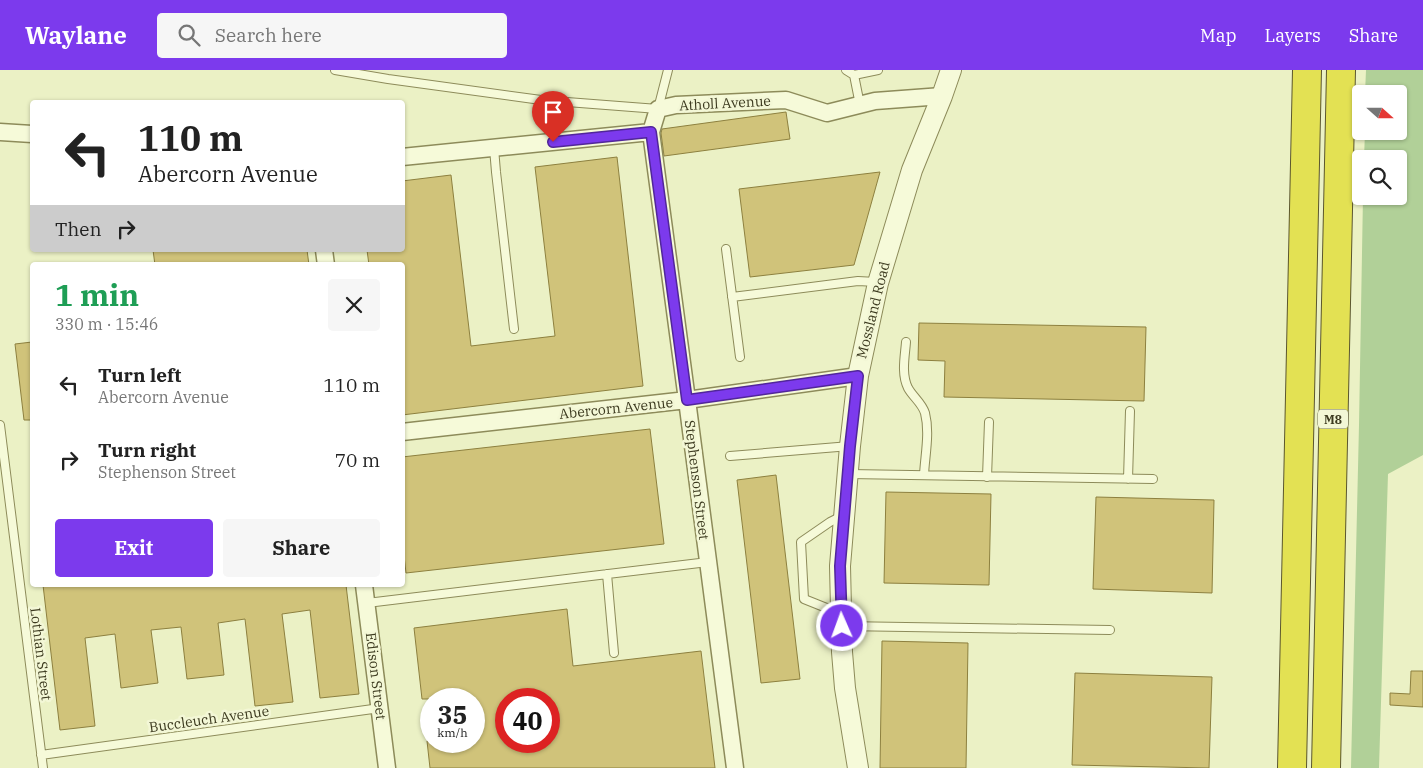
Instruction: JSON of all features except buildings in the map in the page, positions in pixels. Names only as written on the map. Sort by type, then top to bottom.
[{"type":"highway","name":"M8","points":[[1292,762],[1307,70]]},
{"type":"highway","name":"M8","points":[[1326,768],[1341,70]]},
{"type":"street","name":"Mossland Road","points":[[858,768],[845,688],[840,566],[847,474],[858,376],[878,282],[912,170],[951,70]]},
{"type":"street","name":"Atholl Avenue","points":[[658,109],[676,104],[786,100],[827,113],[875,101],[942,96]]},
{"type":"street","points":[[405,157],[651,132],[658,109]]},
{"type":"street","points":[[0,132],[30,134]]},
{"type":"street","name":"Stephenson Street","points":[[651,132],[735,768]]},
{"type":"street","name":"Abercorn Avenue","points":[[405,432],[687,400],[858,376]]},
{"type":"street","name":"Edison Street","points":[[364,587],[387,768]]},
{"type":"lane","points":[[335,70],[541,100],[658,109],[668,70]]},
{"type":"lane","points":[[846,70],[854,75],[878,70]]},
{"type":"lane","points":[[854,75],[860,105]]},
{"type":"lane","points":[[494,148],[514,329]]},
{"type":"lane","points":[[726,249],[740,357]]},
{"type":"lane","points":[[732,297],[858,281],[878,282]]},
{"type":"lane","points":[[906,342],[904,374],[908,387],[925,412],[927,430],[924,475]]},
{"type":"lane","points":[[1128,479],[1130,411]]},
{"type":"lane","points":[[987,476],[989,422]]},
{"type":"lane","name":"Lothian Street","points":[[0,425],[4,482],[43,768]]},
{"type":"lane","points":[[730,456],[850,446]]},
{"type":"lane","points":[[847,474],[1153,479]]},
{"type":"lane","points":[[844,515],[830,522],[801,542],[804,599],[841,620],[1110,630]]},
{"type":"lane","points":[[367,603],[708,562]]},
{"type":"lane","points":[[607,574],[614,652]]},
{"type":"lane","name":"Buccleuch Avenue","points":[[41,755],[380,708]]},
{"type":"green space","points":[[1366,70],[1423,70],[1423,455],[1388,474],[1379,768],[1351,768],[1363,205],[1407,205],[1407,150],[1364,150],[1365,140],[1408,140],[1408,85],[1365,85]]},
{"type":"route","points":[[553,142],[651,132],[687,400],[858,376],[840,566],[842,626]]}]
